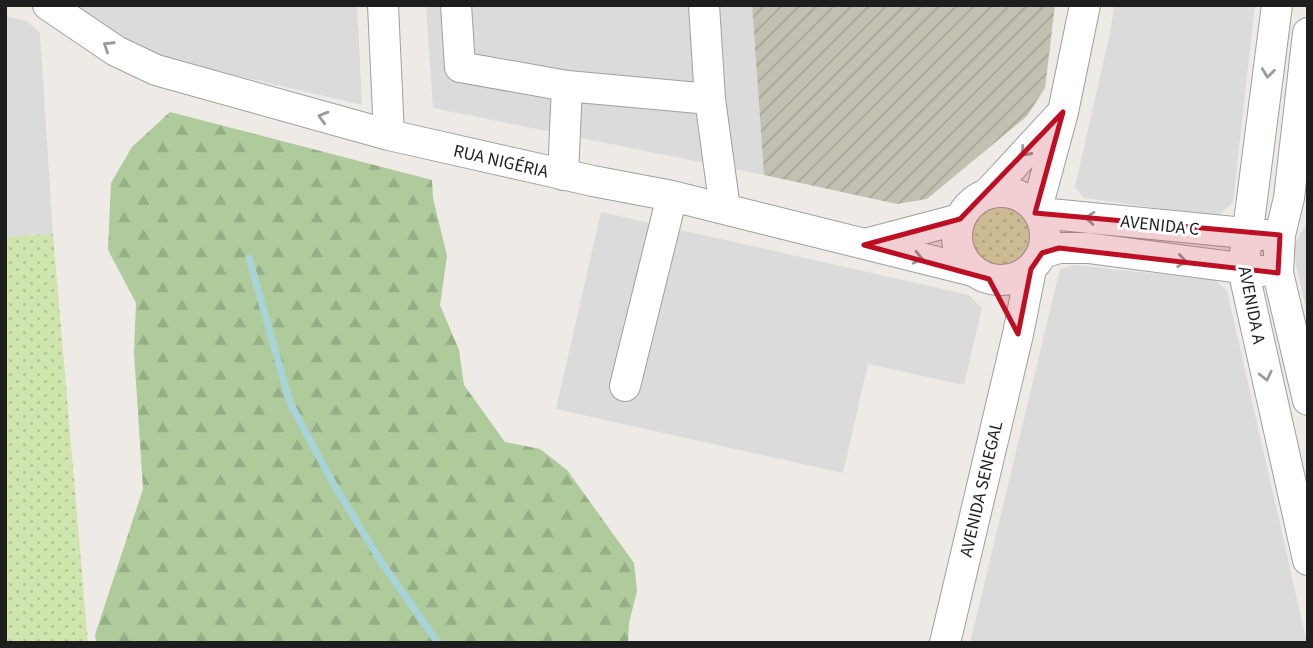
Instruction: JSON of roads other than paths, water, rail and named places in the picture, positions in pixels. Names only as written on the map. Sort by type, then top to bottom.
[{"type":"street","name":"RUA NIGÉRIA","points":[[48,5],[116,51],[156,70],[389,135],[563,175],[672,196],[1003,280],[1018,277],[1036,261]]},
{"type":"street","points":[[383,5],[389,135]]},
{"type":"street","points":[[456,5],[460,68],[566,86],[710,99]]},
{"type":"street","points":[[704,5],[710,99],[725,209]]},
{"type":"street","points":[[1038,211],[1086,5]]},
{"type":"street","name":"AVENIDA A","points":[[1277,5],[1243,269],[1308,560]]},
{"type":"street","name":"AVENIDA A","points":[[1308,33],[1298,196],[1280,235],[1278,273],[1308,400]]},
{"type":"street","points":[[563,175],[566,86]]},
{"type":"street","points":[[1018,334],[981,275],[961,256],[956,237],[960,219],[971,202],[988,193],[1063,112]]},
{"type":"street","points":[[988,193],[1006,191],[1023,196],[1038,211],[1046,238],[1036,261]]},
{"type":"street","points":[[625,386],[672,196]]},
{"type":"street","name":"AVENIDA C","points":[[1038,211],[1246,235],[1280,235]]},
{"type":"street","points":[[864,245],[960,219]]},
{"type":"street","name":"AVENIDA C","points":[[1036,261],[1059,248],[1088,248],[1278,273]]},
{"type":"street","name":"AVENIDA SENEGAL","points":[[945,643],[1036,261]]},
{"type":"waterway","points":[[249,258],[290,403],[333,483],[380,560],[438,643]]}]
